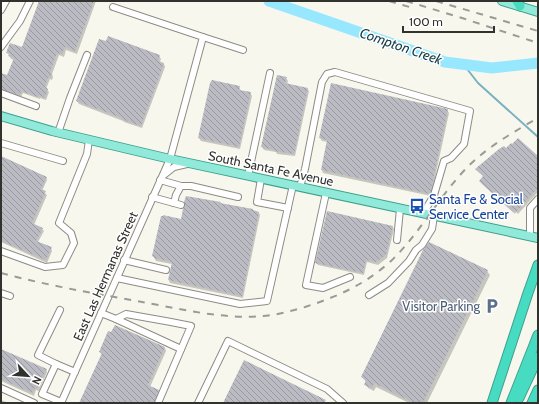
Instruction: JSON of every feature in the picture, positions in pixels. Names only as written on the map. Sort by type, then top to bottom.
[{"type":"highway","points":[[492,403],[538,265]]},
{"type":"highway","points":[[511,403],[538,335]]},
{"type":"highway","points":[[516,403],[538,357]]},
{"type":"highway","points":[[532,403],[538,390]]},
{"type":"main road","points":[[502,1],[518,4],[538,12]]},
{"type":"main road","name":"South Santa Fe Avenue","points":[[1,116],[89,140],[170,159],[534,238]]},
{"type":"street","points":[[1,10],[6,1]]},
{"type":"street","points":[[1,47],[20,21],[30,1]]},
{"type":"street","points":[[113,7],[243,50]]},
{"type":"street","name":"East Las Hermanas Street","points":[[61,403],[170,159],[203,37]]},
{"type":"street","points":[[58,132],[86,56]]},
{"type":"street","points":[[117,278],[240,304],[268,301],[288,208],[296,186],[305,169],[322,82],[327,74],[335,72],[470,111],[464,144],[451,158],[444,161],[434,195],[423,214]]},
{"type":"street","points":[[248,176],[270,73]]},
{"type":"street","points":[[1,93],[36,106]]},
{"type":"street","points":[[1,251],[45,267],[63,265],[74,243],[71,233],[59,223],[87,154],[89,140]]},
{"type":"street","points":[[1,143],[63,161]]},
{"type":"street","points":[[192,164],[174,167],[161,179],[181,186],[191,186],[238,197]]},
{"type":"street","points":[[261,179],[257,202],[288,208]]},
{"type":"street","points":[[174,204],[176,195],[181,186]]},
{"type":"street","points":[[326,192],[306,285],[324,288],[350,277]]},
{"type":"street","points":[[152,197],[181,205]]},
{"type":"street","points":[[534,238],[530,208],[538,199]]},
{"type":"street","points":[[397,240],[400,209]]},
{"type":"street","points":[[369,295],[388,283],[409,261],[432,230],[434,216]]},
{"type":"street","points":[[124,260],[166,270]]},
{"type":"street","points":[[1,293],[10,296]]},
{"type":"street","points":[[60,310],[38,355],[75,372]]},
{"type":"street","points":[[101,313],[182,349]]},
{"type":"street","points":[[116,319],[126,314],[191,326],[158,403]]},
{"type":"street","points":[[198,403],[228,341],[327,389],[343,403]]},
{"type":"street","points":[[56,364],[42,394],[61,403]]},
{"type":"street","points":[[1,388],[34,403]]},
{"type":"building","points":[[39,1],[94,1],[75,51],[65,47],[62,54],[57,53],[50,72],[52,73],[50,78],[48,77],[45,87],[48,89],[45,98],[21,91],[20,95],[1,89],[1,73],[7,75],[14,58],[8,56],[9,54],[6,53],[9,45],[10,43],[22,47]]},
{"type":"building","points":[[108,36],[160,55],[158,61],[164,63],[141,126],[76,101],[99,39],[106,41]]},
{"type":"building","points":[[277,75],[287,77],[285,83],[308,88],[294,154],[274,151],[261,147]]},
{"type":"building","points":[[212,80],[240,86],[239,90],[251,92],[239,147],[198,138],[210,83]]},
{"type":"building","points":[[331,83],[448,109],[430,194],[321,170],[327,140],[319,138]]},
{"type":"building","points":[[518,138],[538,156],[538,188],[516,212],[514,210],[513,212],[479,181],[483,176],[475,169],[499,149],[504,146],[506,148]]},
{"type":"building","points":[[1,156],[47,177],[41,189],[46,191],[32,223],[43,228],[36,241],[52,247],[46,260],[1,241]]},
{"type":"building","points":[[186,196],[253,209],[259,212],[242,296],[168,280],[172,262],[154,258],[152,256],[161,216],[163,215],[181,219]]},
{"type":"building","points":[[327,211],[393,226],[386,255],[376,262],[366,260],[363,273],[315,263]]},
{"type":"building","points":[[429,242],[488,270],[423,403],[414,403],[374,383],[372,388],[364,385],[366,380],[361,377],[423,250]]},
{"type":"building","points":[[115,325],[165,347],[148,385],[159,390],[154,403],[79,403],[102,353],[99,352],[108,331],[111,332]]},
{"type":"building","points":[[1,349],[47,369],[37,389],[35,388],[32,393],[1,379]]},
{"type":"building","points":[[244,360],[326,400],[324,403],[223,403]]},
{"type":"waterway","name":"Compton Creek","points":[[269,1],[445,62],[492,68],[538,63]]},
{"type":"waterway","points":[[464,65],[478,83],[538,137]]},
{"type":"railway","points":[[389,1],[413,8]]},
{"type":"railway","points":[[406,1],[538,43]]},
{"type":"railway","points":[[436,1],[538,31]]},
{"type":"railway","points":[[1,273],[69,288],[216,315],[248,317],[263,316],[279,314],[305,307],[329,299],[351,289],[371,277],[391,261],[410,240],[469,165],[497,143],[538,118]]},
{"type":"place","name":"Santa Fe & Social Service Center","points":[[417,206]]},
{"type":"place","name":"Visitor Parking","points":[[492,306]]}]
